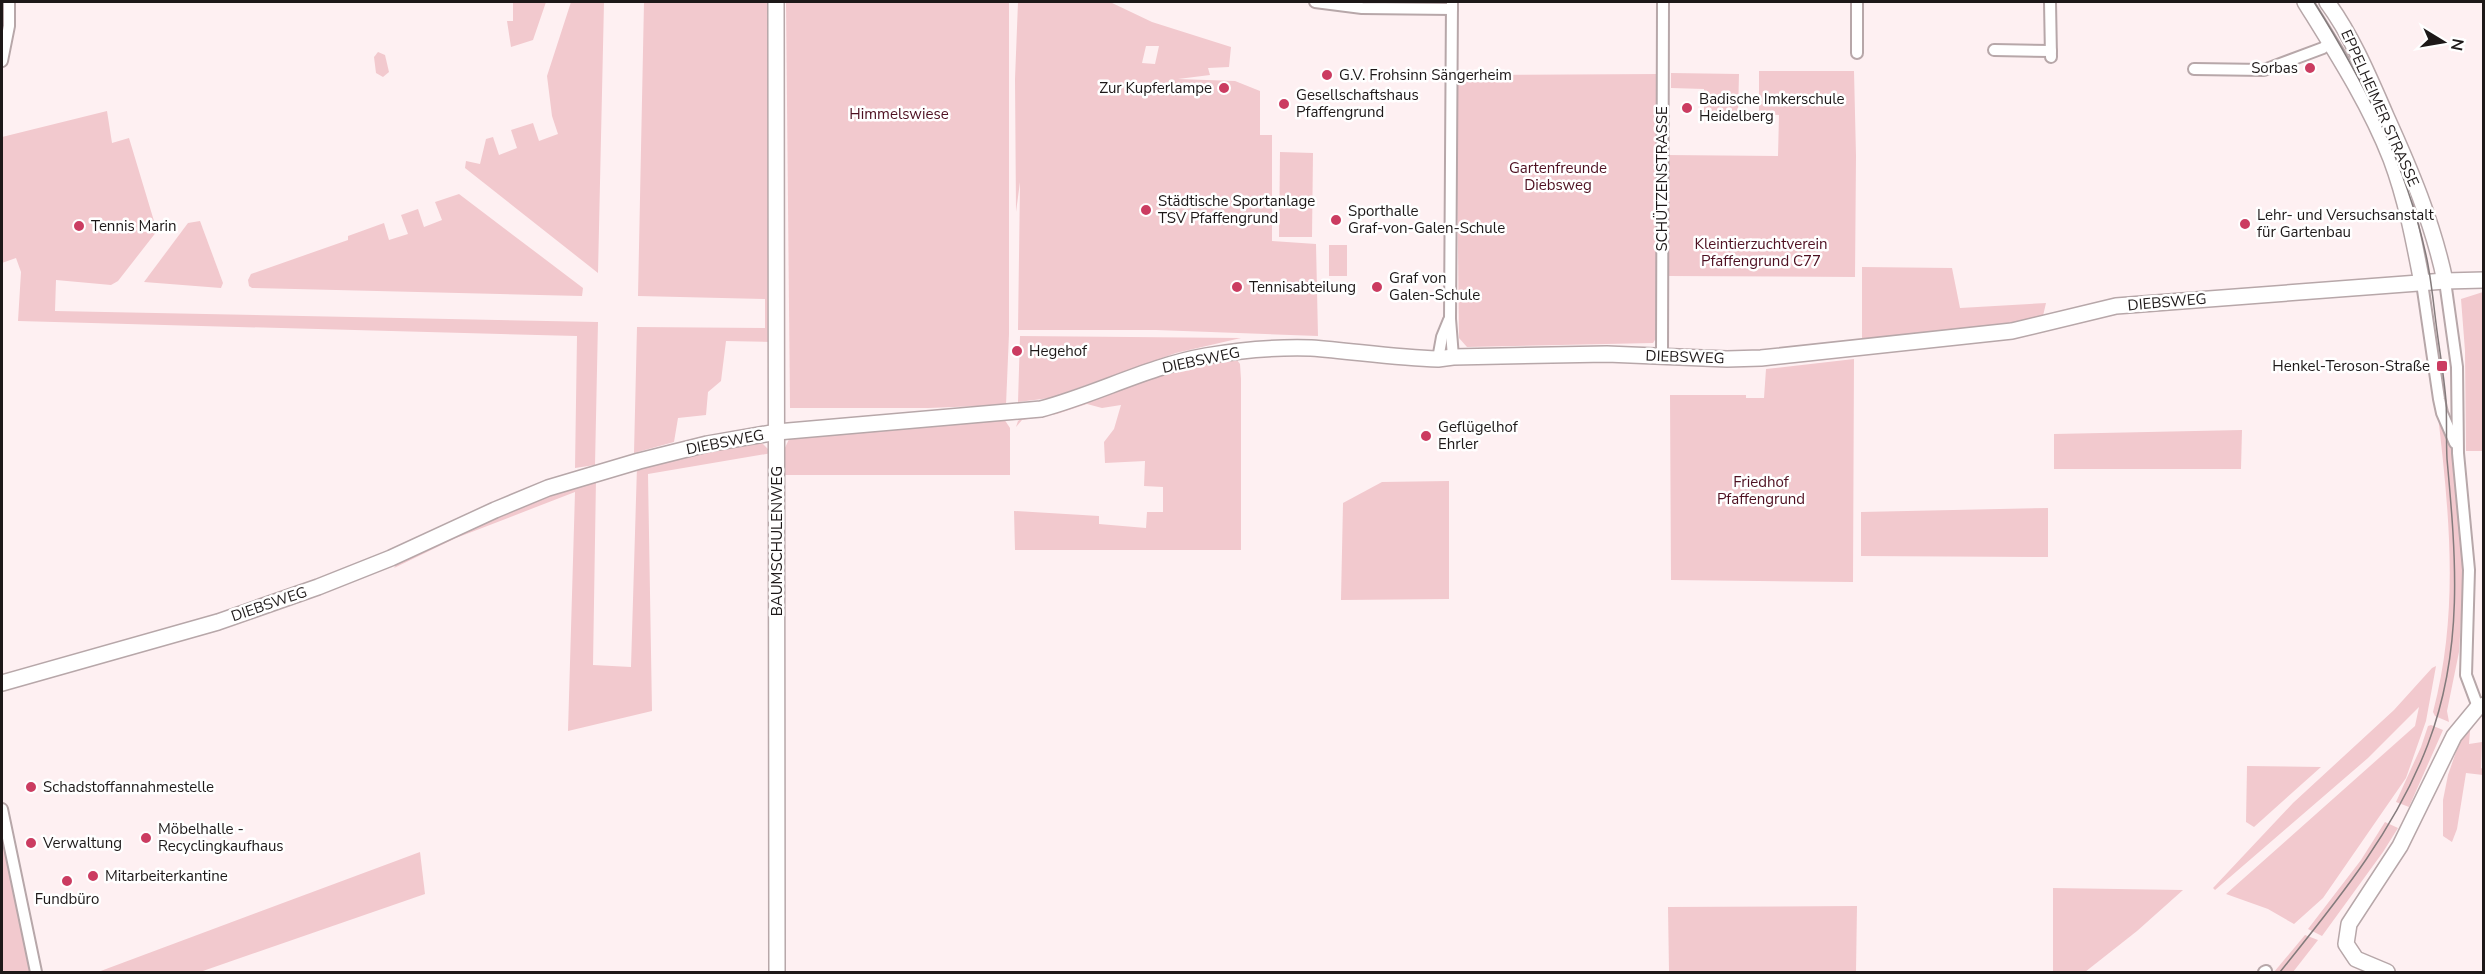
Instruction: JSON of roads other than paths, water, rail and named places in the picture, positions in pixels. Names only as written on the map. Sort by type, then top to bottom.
[{"type":"main road","name":"BAUMSCHULENWEG","points":[[777,2],[777,972]]},
{"type":"main road","name":"EPPELHEIMER STRASSE","points":[[2305,2],[2376,125],[2401,190],[2422,283]]},
{"type":"main road","name":"EPPELHEIMER STRASSE","points":[[2318,22],[2331,6],[2368,75],[2408,165],[2437,248],[2445,280]]},
{"type":"main road","points":[[2330,42],[2343,37],[2354,49]]},
{"type":"main road","points":[[2394,286],[2403,277],[2410,262],[2401,190]]},
{"type":"main road","name":"DIEBSWEG","points":[[2,683],[218,622],[318,587],[391,558],[548,488],[649,458],[707,444],[777,432],[1041,409],[1087,395],[1164,366],[1245,350],[1310,348],[1398,358],[1606,354],[1761,358],[2012,331],[2116,306],[2394,286],[2445,280]]},
{"type":"main road","points":[[2445,280],[2484,280]]},
{"type":"main road","points":[[2387,972],[2356,959],[2346,944],[2349,924],[2400,846],[2454,736],[2481,706]]},
{"type":"street","points":[[2,61],[9,26],[9,2]]},
{"type":"street","points":[[1315,2],[1362,8],[1452,5],[1448,356]]},
{"type":"street","name":"SCHÜTZENSTRASSE","points":[[1662,356],[1663,2]]},
{"type":"street","points":[[1857,2],[1857,53]]},
{"type":"street","points":[[1994,50],[2051,54],[2050,2]]},
{"type":"street","points":[[2194,69],[2264,70],[2323,48],[2330,42]]},
{"type":"street","name":"EPPELHEIMER STRASSE","points":[[2445,280],[2458,376],[2458,453],[2469,570],[2466,675],[2481,706]]},
{"type":"street","name":"EPPELHEIMER STRASSE","points":[[2422,283],[2440,406],[2458,453]]},
{"type":"street","points":[[1448,356],[1442,337],[1449,319]]},
{"type":"street","points":[[2,809],[36,972]]},
{"type":"tram line","points":[[2280,972],[2363,864],[2382,836],[2415,776],[2440,708],[2452,638],[2454,603],[2453,532],[2447,459],[2446,401],[2426,255],[2407,188],[2381,124],[2366,92],[2314,2]]},
{"type":"place","name":"Sorbas","points":[[2310,68]]},
{"type":"place","name":"G.V. Frohsinn Sängerheim","points":[[1327,75]]},
{"type":"place","name":"Zur Kupferlampe","points":[[1224,88]]},
{"type":"place","name":"Gesellschaftshaus Pfaffengrund","points":[[1284,104]]},
{"type":"place","name":"Badische Imkerschule Heidelberg","points":[[1687,108]]},
{"type":"place","name":"Städtische Sportanlage TSV Pfaffengrund","points":[[1146,210]]},
{"type":"place","name":"Sporthalle Graf-von-Galen-Schule","points":[[1336,220]]},
{"type":"place","name":"Lehr- und Versuchsanstalt für Gartenbau","points":[[2245,224]]},
{"type":"place","name":"Tennis Marin","points":[[79,226]]},
{"type":"place","name":"Tennisabteilung","points":[[1237,287]]},
{"type":"place","name":"Graf von Galen-Schule","points":[[1377,287]]},
{"type":"place","name":"Hegehof","points":[[1017,351]]},
{"type":"place","name":"Henkel-Teroson-Straße","points":[[2442,366]]},
{"type":"place","name":"Geflügelhof Ehrler","points":[[1426,436]]},
{"type":"place","name":"Schadstoffannahmestelle","points":[[31,787]]},
{"type":"place","name":"Möbelhalle - Recyclingkaufhaus","points":[[146,838]]},
{"type":"place","name":"Verwaltung","points":[[31,843]]},
{"type":"place","name":"Mitarbeiterkantine","points":[[93,876]]},
{"type":"place","name":"Fundbüro","points":[[67,881]]},
{"type":"park label","name":"Himmelswiese","points":[[899,114]]},
{"type":"park label","name":"Gartenfreunde Diebsweg","points":[[1558,176]]},
{"type":"park label","name":"Kleintierzuchtverein Pfaffengrund C77","points":[[1761,252]]},
{"type":"park label","name":"Friedhof Pfaffengrund","points":[[1761,490]]}]
